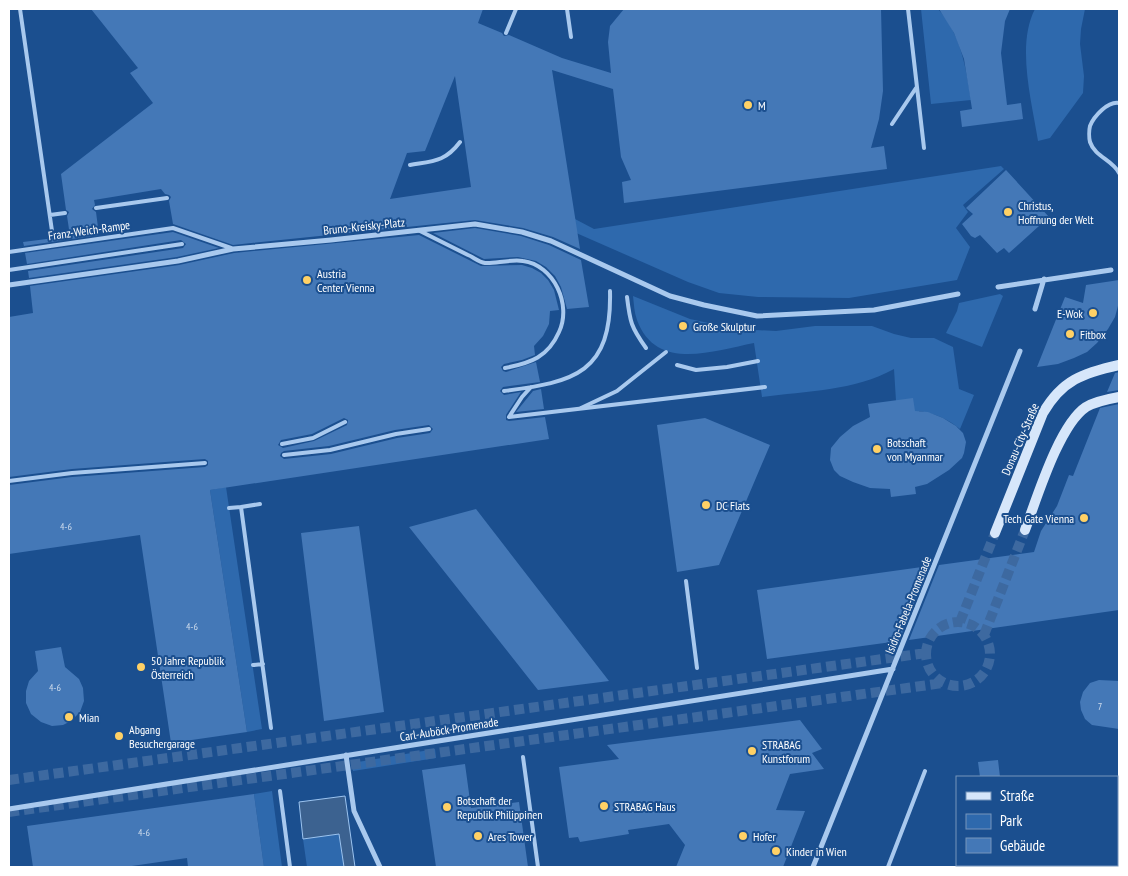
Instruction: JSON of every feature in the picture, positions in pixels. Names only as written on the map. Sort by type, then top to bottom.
[{"type":"main road","name":"Donau-City-Straße","points":[[995,534],[1042,413],[1050,400],[1070,382],[1080,376],[1119,366]]},
{"type":"main road","points":[[1025,530],[1058,444],[1070,423],[1094,403],[1119,397]]},
{"type":"street","name":"Bruno-Kreisky-Platz","points":[[9,285],[178,261],[232,249],[476,224],[522,232],[552,241],[670,296],[757,316],[874,310],[958,294]]},
{"type":"street","points":[[998,287],[1111,270]]},
{"type":"street","points":[[1035,309],[1044,279]]},
{"type":"street","name":"Isidro-Fabela-Promenade","points":[[813,867],[1020,351]]},
{"type":"street","name":"Carl-Auböck-Promenade","points":[[9,809],[893,669]]},
{"type":"street","points":[[346,755],[354,811],[380,867]]},
{"type":"lane","points":[[20,9],[52,231]]},
{"type":"lane","points":[[506,33],[516,9]]},
{"type":"lane","points":[[566,9],[571,37]]},
{"type":"lane","points":[[908,9],[924,148]]},
{"type":"lane","points":[[892,124],[916,88]]},
{"type":"lane","points":[[1119,103],[1104,108],[1089,128],[1090,142],[1095,150],[1105,161],[1116,167],[1119,173]]},
{"type":"lane","points":[[410,164],[439,161],[452,153],[460,142]]},
{"type":"lane","points":[[96,208],[167,198]]},
{"type":"lane","points":[[50,214],[65,212]]},
{"type":"lane","name":"Franz-Weich-Rampe","points":[[9,252],[173,228],[232,249]]},
{"type":"lane","points":[[418,230],[484,263],[524,261],[550,275],[558,287],[562,298],[562,315],[561,328],[555,341],[548,351],[535,360],[506,368]]},
{"type":"lane","points":[[9,270],[182,244]]},
{"type":"lane","points":[[504,391],[560,382],[576,375],[589,364],[602,346],[609,328],[610,291]]},
{"type":"lane","points":[[627,297],[629,317],[633,330],[646,348]]},
{"type":"lane","points":[[582,408],[617,391],[666,352]]},
{"type":"lane","points":[[677,365],[696,370],[758,361]]},
{"type":"lane","points":[[531,387],[508,417],[765,387]]},
{"type":"lane","points":[[282,444],[313,438],[345,422]]},
{"type":"lane","points":[[284,455],[330,450],[396,434],[429,429]]},
{"type":"lane","points":[[9,481],[72,473],[205,463]]},
{"type":"lane","points":[[229,508],[260,504]]},
{"type":"lane","points":[[241,507],[272,728]]},
{"type":"lane","points":[[686,581],[697,668]]},
{"type":"lane","points":[[253,665],[263,664]]},
{"type":"lane","points":[[524,757],[538,867]]},
{"type":"lane","points":[[888,867],[926,771]]},
{"type":"lane","points":[[280,791],[290,867]]},
{"type":"green space","points":[[921,9],[938,9],[952,29],[961,52],[971,100],[931,104]]},
{"type":"green space","points":[[1035,9],[1085,9],[1080,44],[1084,76],[1083,93],[1050,138],[1038,141],[1029,92],[1026,56],[1029,23]]},
{"type":"green space","points":[[1001,166],[1004,169],[963,205],[968,212],[956,228],[970,247],[957,280],[849,298],[758,297],[719,293],[688,282],[558,225],[575,219],[594,229]]},
{"type":"green space","points":[[1000,294],[1003,296],[982,347],[946,333],[959,303]]},
{"type":"green space","points":[[633,296],[690,319],[736,329],[776,331],[815,326],[872,326],[911,338],[934,338],[953,347],[959,389],[974,395],[960,429],[941,417],[919,411],[920,420],[896,401],[894,369],[863,382],[847,386],[762,397],[754,343],[704,353],[687,354],[672,352],[658,347],[646,336],[637,320]]},
{"type":"green space","points":[[226,487],[262,729],[247,732],[210,490]]},
{"type":"green space","points":[[435,749],[436,758],[353,771],[352,763]]},
{"type":"green space","points":[[272,791],[282,867],[264,867],[254,794]]},
{"type":"green space","points":[[339,834],[344,867],[307,867],[303,839]]},
{"type":"shaded area","points":[[345,796],[355,867],[344,867],[339,834],[303,839],[299,802]]},
{"type":"building","points":[[91,9],[483,9],[478,23],[502,33],[504,36],[509,35],[562,58],[611,73],[608,42],[610,26],[624,9],[881,9],[883,91],[879,119],[871,148],[884,146],[887,169],[624,203],[622,182],[631,180],[621,157],[613,89],[552,70],[580,249],[553,237],[523,228],[475,220],[233,245],[173,224],[169,201],[171,197],[161,189],[94,200],[95,205],[92,209],[96,212],[99,235],[24,246],[23,242],[70,236],[67,216],[69,212],[66,210],[61,174],[153,103],[130,73],[138,68]],"holes":[[[455,76],[471,187],[390,199],[407,153],[425,151]]]},
{"type":"building","points":[[939,9],[1010,9],[1005,21],[1001,53],[1007,105],[1021,103],[1023,119],[962,127],[960,111],[972,109],[964,59],[954,33]]},
{"type":"building","name":"Christus, Hoffnung der Welt","points":[[1006,170],[1049,217],[1009,253],[1004,248],[997,253],[980,235],[975,238],[971,236],[962,224],[973,214],[966,208]]},
{"type":"building","points":[[475,228],[521,236],[549,245],[581,260],[589,307],[567,309],[561,287],[555,276],[536,261],[518,257],[484,259],[433,233]]},
{"type":"building","points":[[173,232],[219,248],[177,257],[29,278],[28,271],[183,248],[186,244],[181,240],[27,264],[25,253]]},
{"type":"building","points":[[419,235],[481,266],[522,265],[541,273],[554,290],[559,310],[550,311],[549,324],[543,336],[534,346],[535,355],[504,364],[501,367],[506,372],[536,362],[540,382],[503,387],[500,391],[504,395],[521,392],[506,415],[506,420],[545,417],[549,439],[210,490],[247,732],[171,743],[140,535],[9,554],[9,485],[72,477],[205,467],[208,465],[208,461],[205,459],[72,469],[9,477],[9,317],[33,313],[30,286],[179,265],[234,253]],"holes":[[[344,418],[348,420],[347,425],[314,441],[283,448],[278,445],[281,440],[312,434]],[[429,425],[433,429],[430,433],[397,438],[331,454],[284,459],[280,456],[284,451],[329,446],[395,430]]]},
{"type":"building","points":[[1119,280],[1119,302],[1115,317],[1097,343],[1087,352],[1074,358],[1058,364],[1037,367],[1065,297],[1083,303],[1086,285]]},
{"type":"building","points":[[1119,372],[1119,390],[1107,392],[1115,373]]},
{"type":"building","points":[[541,389],[544,409],[516,412],[533,391]]},
{"type":"building","points":[[913,398],[915,411],[928,412],[943,418],[963,433],[966,442],[964,453],[962,458],[949,470],[927,484],[915,487],[916,494],[891,497],[890,489],[870,488],[840,476],[834,470],[830,460],[831,448],[853,426],[870,417],[868,404]]},
{"type":"building","name":"Tech Gate Vienna","points":[[1119,404],[1119,610],[909,640],[939,565],[1034,552],[1041,531],[1057,506],[1069,475],[1073,476],[1100,408]]},
{"type":"building","name":"DC Flats","points":[[705,418],[770,445],[719,565],[677,572],[657,425]]},
{"type":"building","points":[[476,509],[609,681],[538,690],[409,527]]},
{"type":"building","points":[[359,526],[384,712],[324,721],[301,533]]},
{"type":"building","points":[[929,566],[899,641],[767,659],[757,590]]},
{"type":"building","points":[[61,647],[65,667],[79,679],[83,688],[84,701],[80,712],[71,721],[63,725],[52,726],[41,722],[31,714],[26,703],[26,691],[29,681],[38,671],[35,651]]},
{"type":"building","points":[[1099,680],[1119,681],[1119,729],[1092,725],[1085,719],[1081,710],[1080,702],[1083,692],[1090,683]]},
{"type":"building","name":"STRABAG Haus","points":[[800,720],[822,749],[812,753],[824,769],[790,774],[776,810],[805,811],[783,867],[676,867],[685,845],[669,824],[628,830],[629,834],[580,842],[578,837],[569,838],[559,767],[619,759],[607,745]]},
{"type":"building","points":[[998,760],[1000,776],[980,776],[978,762]]},
{"type":"building","name":"Ares Tower","points":[[465,764],[471,808],[519,802],[528,867],[436,867],[422,770]]},
{"type":"building","points":[[254,794],[264,867],[188,867],[187,858],[125,867],[33,867],[27,826]]},
{"type":"tunnel","points":[[984,635],[1025,530]]},
{"type":"tunnel","points":[[960,622],[995,533]]},
{"type":"tunnel","points":[[958,622],[970,625],[981,631],[987,642],[990,654],[987,666],[981,677],[970,683],[958,686],[946,683],[935,677],[929,666],[926,654],[929,642],[935,631],[946,625],[958,622]]},
{"type":"tunnel","points":[[9,780],[926,653]]},
{"type":"tunnel","points":[[9,812],[943,683]]},
{"type":"place","name":"M","points":[[748,105]]},
{"type":"place","name":"Christus, Hoffnung der Welt","points":[[1008,212]]},
{"type":"place","name":"Austria Center Vienna","points":[[307,280]]},
{"type":"place","name":"E-Wok","points":[[1093,313]]},
{"type":"place","name":"Große Skulptur","points":[[683,326]]},
{"type":"place","name":"Fitbox","points":[[1070,334]]},
{"type":"place","name":"Botschaft von Myanmar","points":[[877,449]]},
{"type":"place","name":"DC Flats","points":[[706,505]]},
{"type":"place","name":"Tech Gate Vienna","points":[[1084,518]]},
{"type":"place","name":"50 Jahre Republik Österreich","points":[[141,667]]},
{"type":"place","name":"Mian","points":[[69,717]]},
{"type":"place","name":"Abgang Besuchergarage","points":[[119,736]]},
{"type":"place","name":"STRABAG Kunstforum","points":[[752,751]]},
{"type":"place","name":"STRABAG Haus","points":[[604,806]]},
{"type":"place","name":"Botschaft der Republik Philippinen","points":[[447,807]]},
{"type":"place","name":"Ares Tower","points":[[478,836]]},
{"type":"place","name":"Hofer","points":[[743,836]]},
{"type":"place","name":"Kinder in Wien","points":[[776,851]]}]
